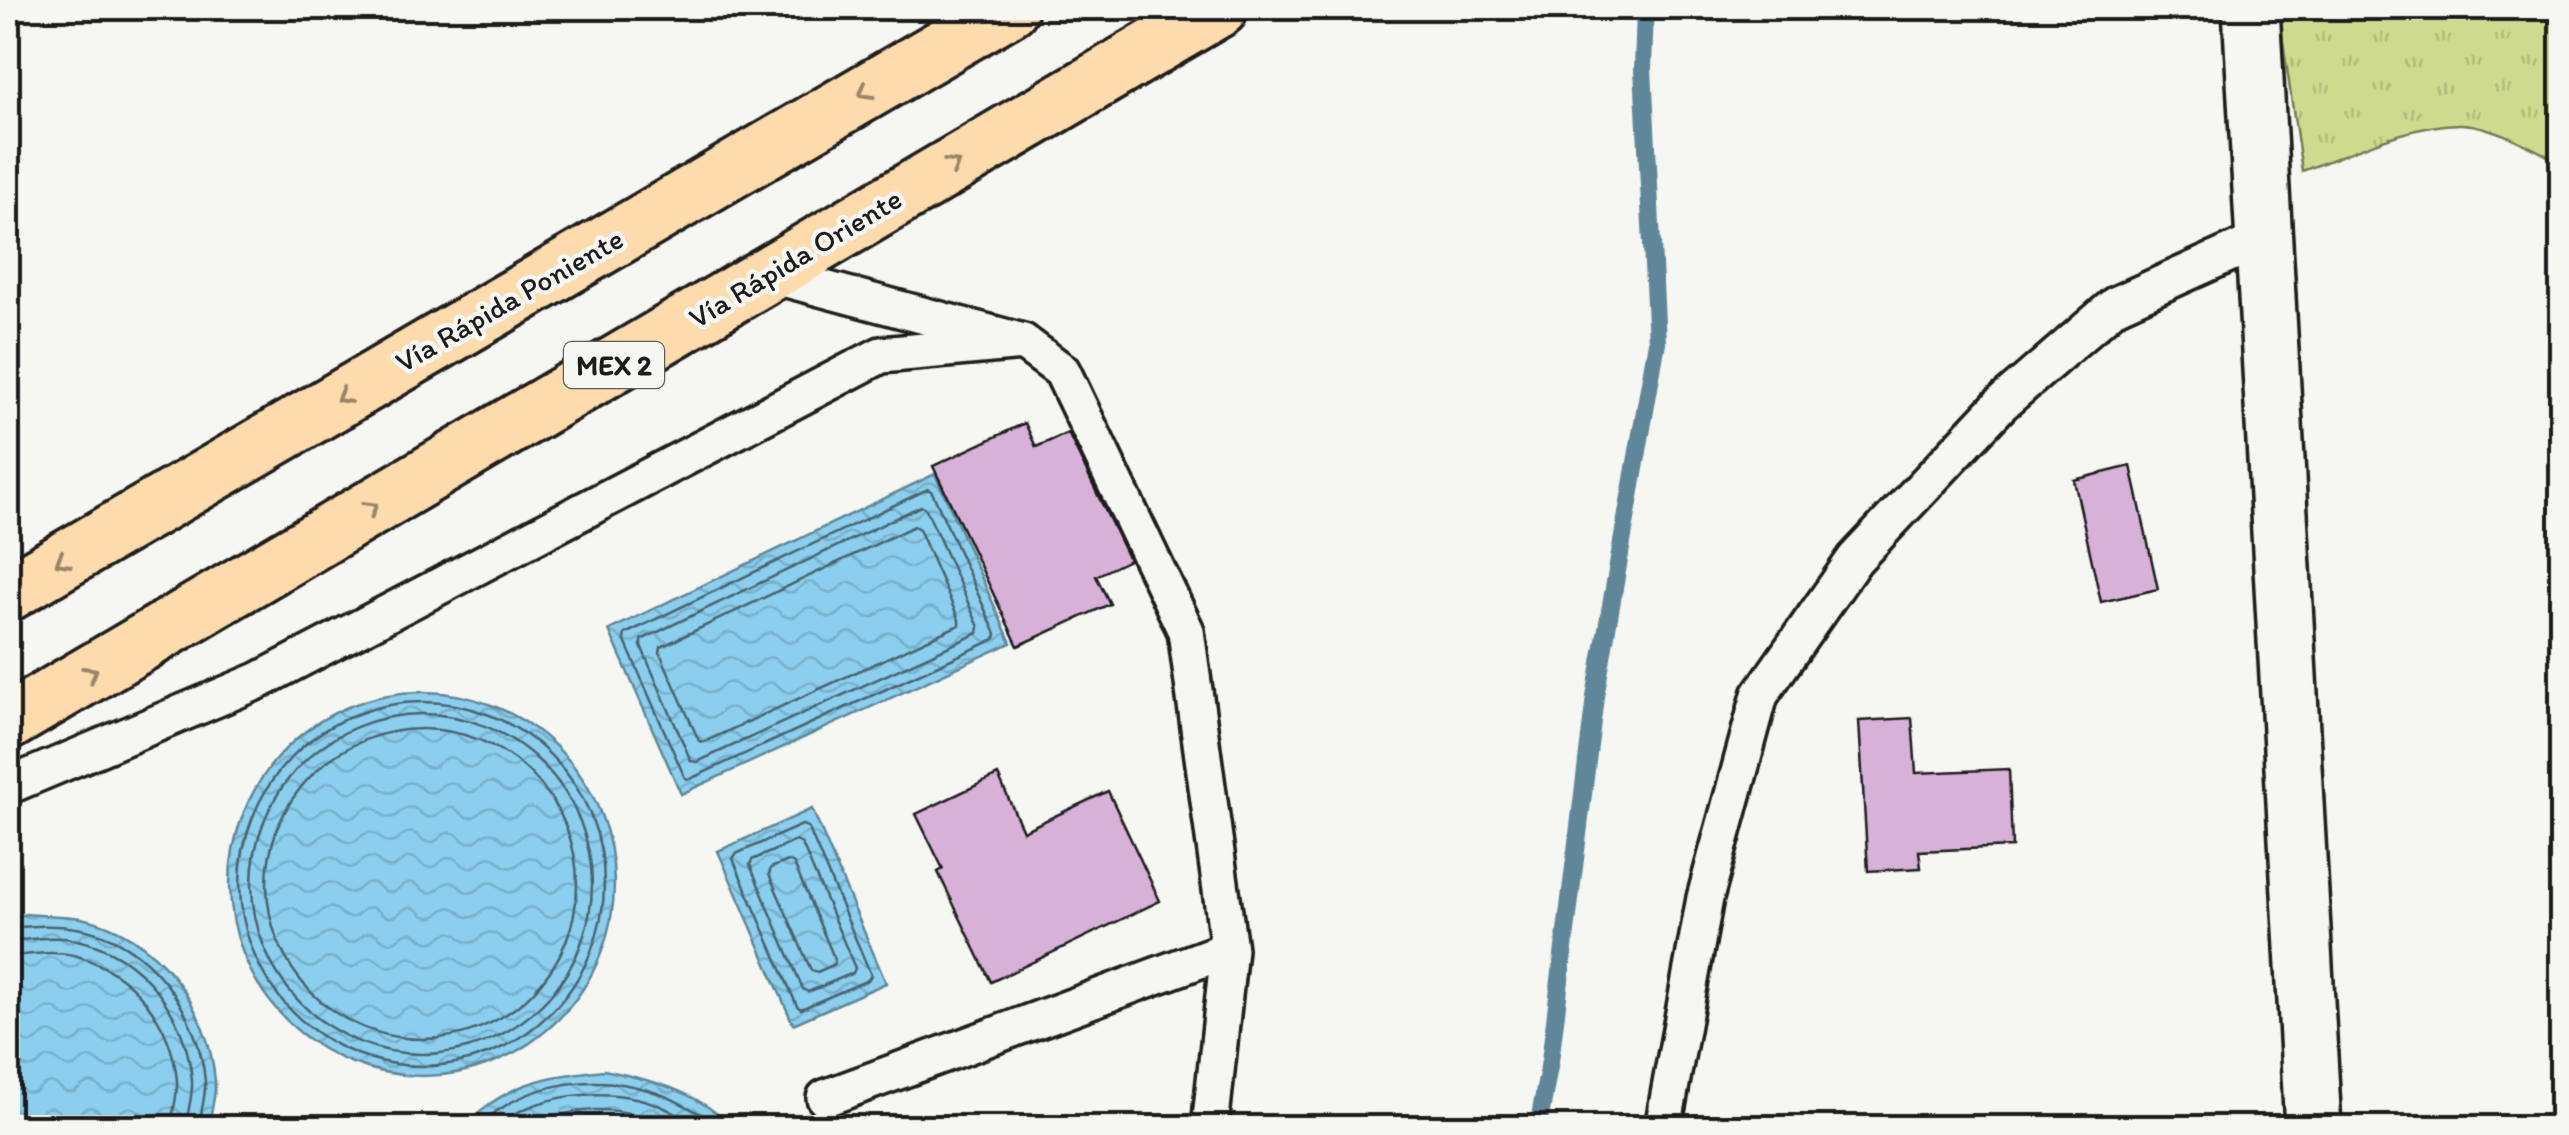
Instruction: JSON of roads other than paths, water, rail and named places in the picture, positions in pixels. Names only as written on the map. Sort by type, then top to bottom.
[{"type":"highway","name":"Vía Rápida Poniente","points":[[8,593],[1010,8]]},
{"type":"highway","name":"Vía Rápida Oriente","points":[[8,722],[1220,8]]},
{"type":"street","points":[[2251,8],[2313,1128]]},
{"type":"lane","points":[[1663,1128],[1705,898],[1760,695],[1855,559],[2001,404],[2115,306],[2264,238]]},
{"type":"lane","points":[[768,274],[1024,342],[1062,372],[1186,631],[1229,949],[1210,1128]]},
{"type":"lane","points":[[8,786],[258,681],[881,356],[1024,342]]},
{"type":"lane","points":[[825,1098],[1229,949]]},
{"type":"water","points":[[935,474],[1011,643],[681,794],[609,630]]},
{"type":"water","points":[[422,692],[460,695],[496,706],[529,724],[558,748],[582,777],[600,810],[611,846],[611,922],[600,958],[582,991],[558,1020],[529,1044],[496,1062],[460,1073],[422,1076],[384,1073],[348,1062],[315,1044],[286,1020],[262,991],[244,958],[233,922],[230,884],[233,846],[244,810],[262,777],[286,748],[315,724],[348,706],[384,695]]},
{"type":"water","points":[[812,809],[886,983],[793,1024],[718,851]]},
{"type":"water","points":[[26,914],[81,918],[108,926],[133,939],[174,977],[190,1001],[211,1053],[215,1087],[208,1127],[8,1127],[8,919]]},
{"type":"water","points":[[604,1070],[688,1095],[731,1127],[462,1127],[495,1100],[527,1084]]},
{"type":"waterway","points":[[1538,1128],[1550,1061],[1595,697],[1657,342],[1643,69],[1645,8]]}]
